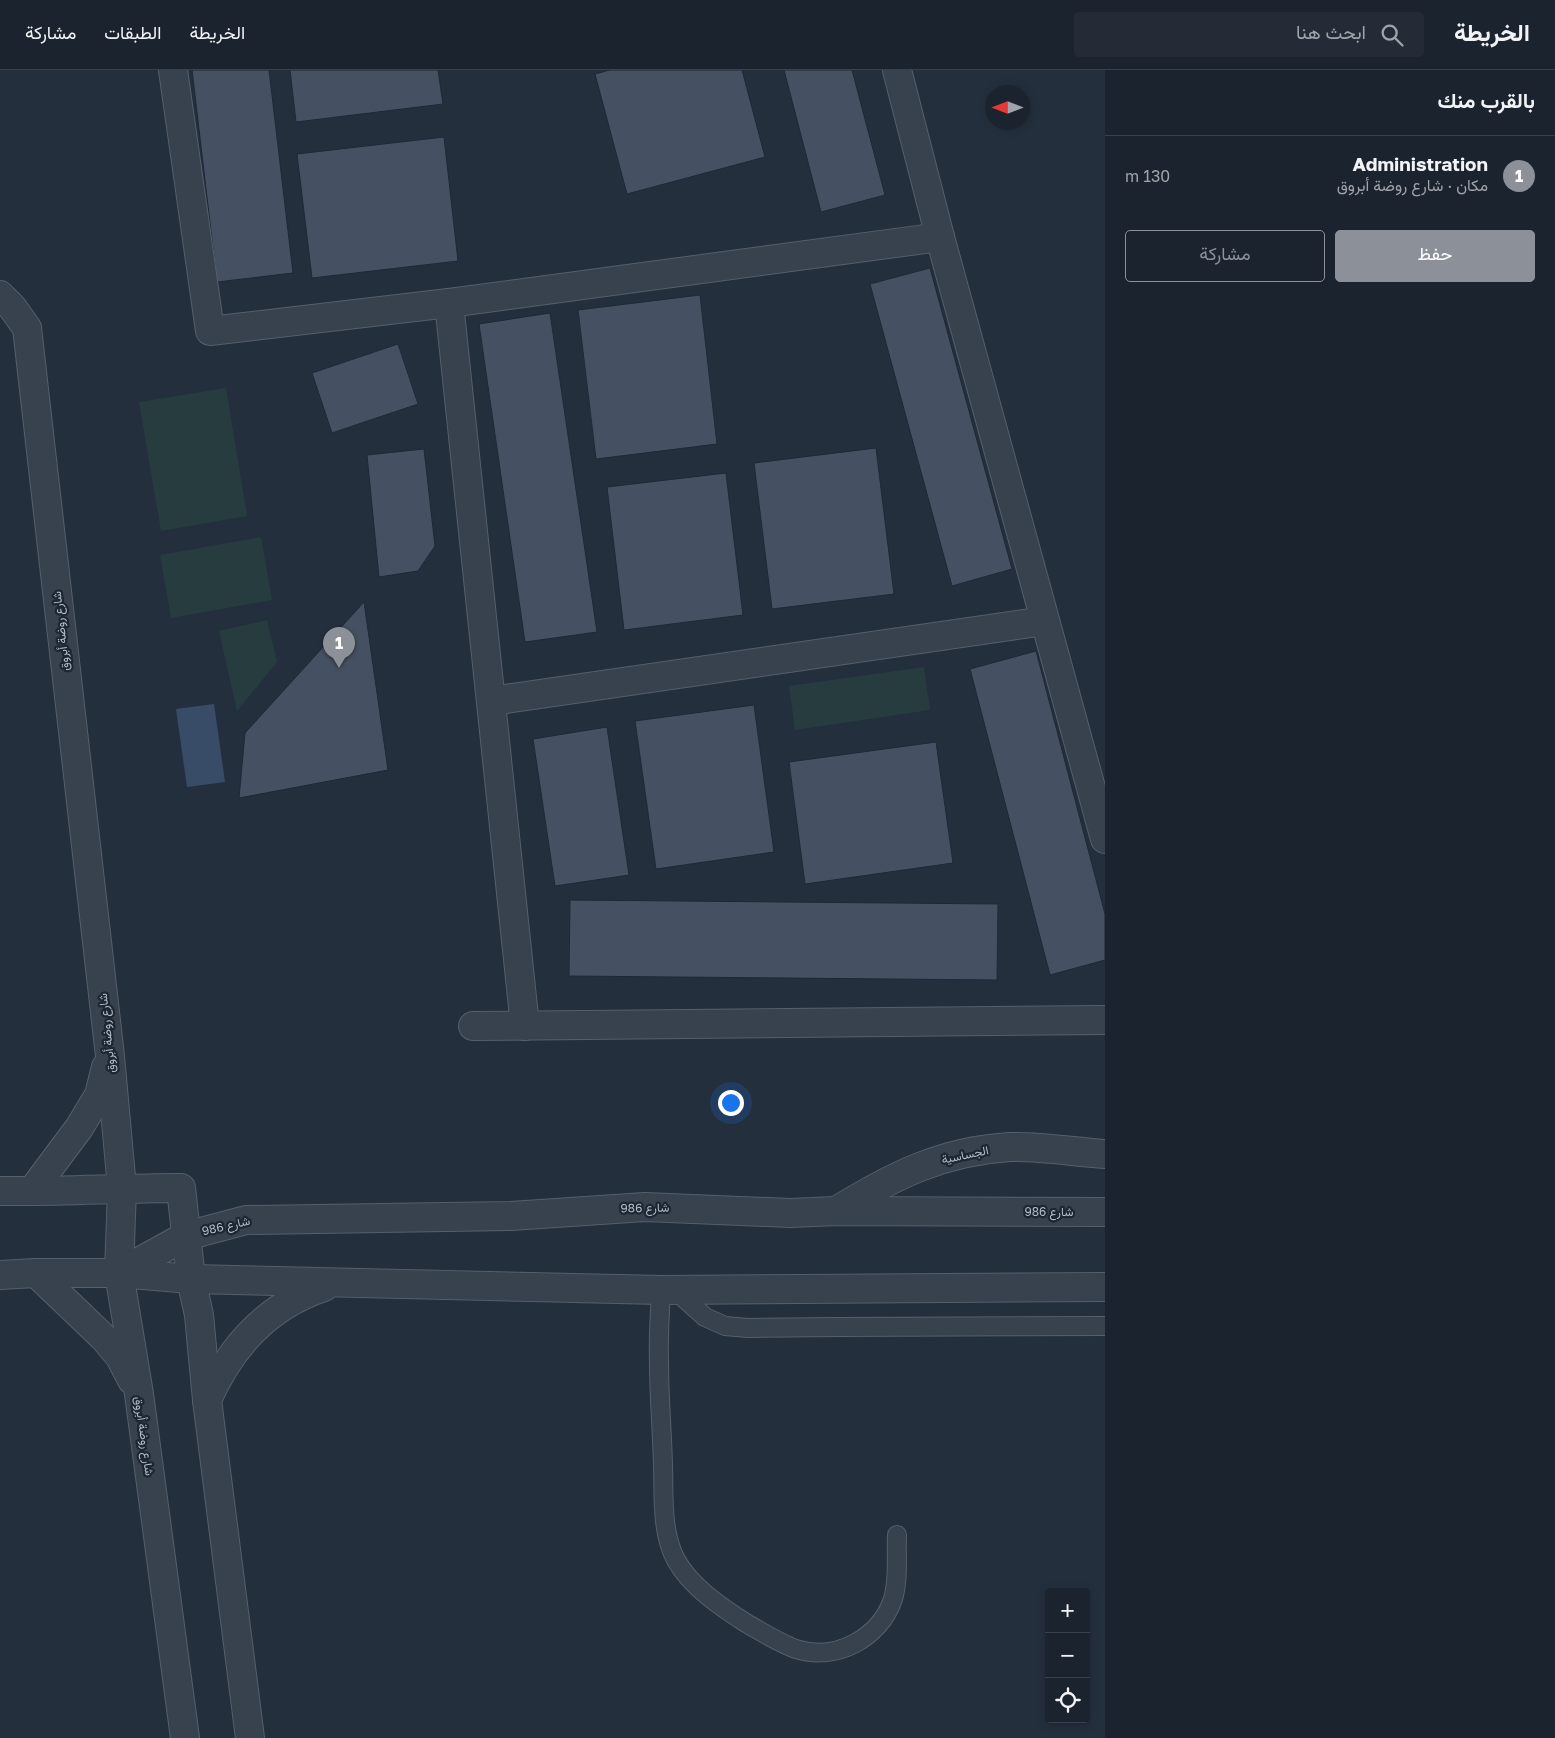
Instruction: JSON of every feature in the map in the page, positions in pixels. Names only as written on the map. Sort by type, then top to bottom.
[{"type":"street","points":[[174,70],[210,331],[449,303],[940,237]]},
{"type":"street","points":[[897,70],[940,237],[1105,839]]},
{"type":"street","name":"شارع روضة أبروق","points":[[0,295],[12,307],[27,328],[110,1056],[122,1188],[119,1273],[139,1394],[185,1738]]},
{"type":"street","points":[[449,303],[525,1026]]},
{"type":"street","points":[[491,702],[1045,621]]},
{"type":"street","points":[[473,1026],[1105,1020]]},
{"type":"street","points":[[32,1191],[79,1128],[99,1095],[110,1056]]},
{"type":"street","name":"الجساسية","points":[[836,1211],[872,1189],[914,1168],[978,1150],[1011,1147],[1044,1148],[1105,1154]]},
{"type":"street","points":[[0,1191],[181,1188],[191,1279],[199,1315],[207,1400],[250,1738]]},
{"type":"street","name":"شارع 986","points":[[119,1273],[186,1236],[246,1220],[260,1219],[510,1216],[645,1207],[790,1213],[836,1211],[1105,1212]]},
{"type":"street","points":[[36,1273],[105,1339],[120,1357],[139,1394]]},
{"type":"street","points":[[0,1275],[119,1273],[191,1279],[668,1290],[1105,1287]]},
{"type":"street","points":[[207,1400],[217,1377],[231,1355],[266,1318],[287,1303],[310,1291],[335,1283]]},
{"type":"lane","points":[[896,1535],[896,1584],[887,1612],[880,1624],[869,1635],[857,1643],[842,1649],[826,1652],[797,1649],[759,1631],[736,1617],[694,1583],[676,1560],[667,1532],[659,1360],[668,1290],[705,1317],[725,1326],[748,1328],[1105,1326]]},
{"type":"green space","points":[[226,388],[247,516],[161,531],[139,402]]},
{"type":"green space","points":[[261,537],[272,600],[171,618],[160,555]]},
{"type":"green space","points":[[267,620],[277,662],[237,711],[219,631]]},
{"type":"green space","points":[[924,667],[930,710],[795,730],[789,686]]},
{"type":"water","points":[[214,704],[225,782],[187,787],[176,709]]},
{"type":"building","points":[[192,70],[269,70],[293,273],[217,282]]},
{"type":"building","points":[[290,70],[438,70],[443,104],[296,122]]},
{"type":"building","points":[[610,70],[742,70],[765,157],[627,194],[595,74]]},
{"type":"building","points":[[784,70],[852,70],[885,195],[821,212]]},
{"type":"building","points":[[444,137],[458,261],[312,278],[297,154]]},
{"type":"building","points":[[930,268],[1012,569],[952,586],[870,284]]},
{"type":"building","points":[[700,295],[717,444],[596,459],[578,310]]},
{"type":"building","points":[[550,313],[597,632],[525,642],[479,324]]},
{"type":"building","points":[[398,344],[418,404],[332,433],[312,373]]},
{"type":"building","points":[[876,448],[894,594],[772,609],[754,463]]},
{"type":"building","points":[[424,449],[435,546],[418,571],[379,577],[367,455]]},
{"type":"building","points":[[726,473],[743,615],[624,630],[607,487]]},
{"type":"building","points":[[364,602],[388,770],[239,798],[245,733]]},
{"type":"building","points":[[1036,651],[1105,914],[1105,960],[1050,975],[970,669]]},
{"type":"building","points":[[754,705],[774,852],[656,869],[635,721]]},
{"type":"building","points":[[607,727],[629,875],[555,886],[533,739]]},
{"type":"building","points":[[936,742],[953,863],[805,884],[789,762]]},
{"type":"building","points":[[570,900],[998,904],[997,980],[569,976]]},
{"type":"place","name":"Administration","points":[[339,668]]}]
